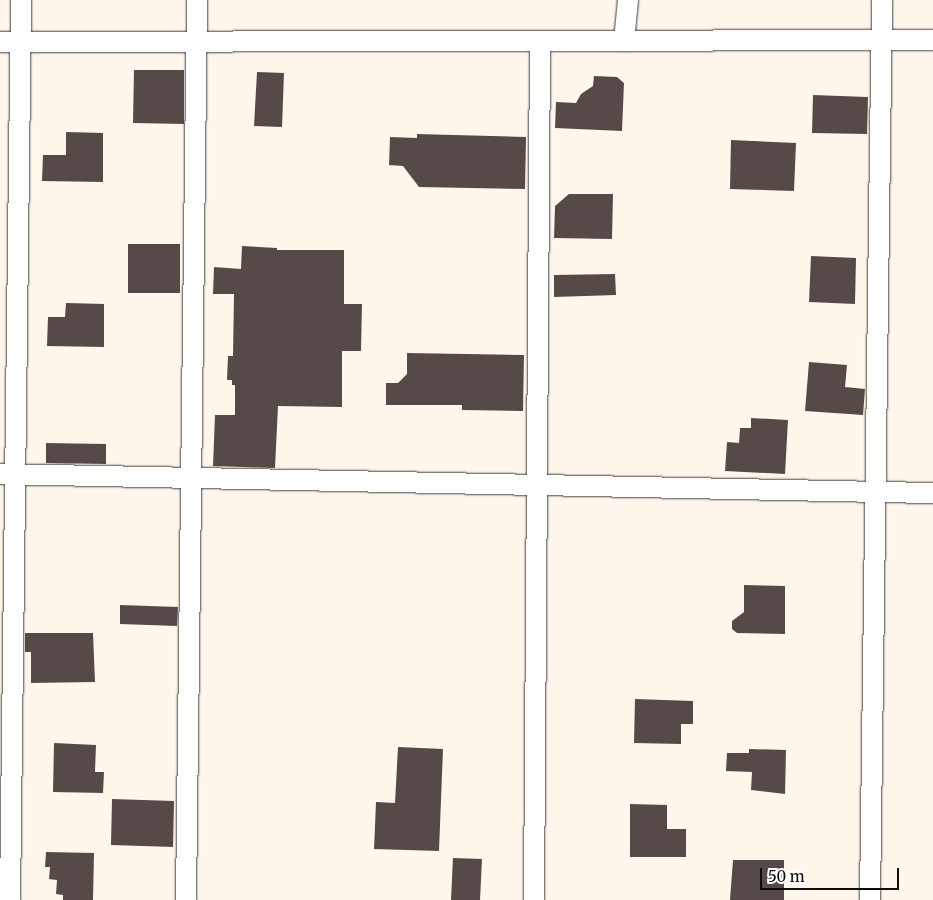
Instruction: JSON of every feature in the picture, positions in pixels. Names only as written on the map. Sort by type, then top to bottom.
[{"type":"street","points":[[10,900],[8,474],[21,0]]},
{"type":"street","points":[[186,900],[197,0]]},
{"type":"street","points":[[624,41],[628,0]]},
{"type":"street","points":[[870,900],[882,0]]},
{"type":"street","points":[[0,42],[933,40]]},
{"type":"street","points":[[534,900],[535,485],[540,41]]},
{"type":"street","points":[[8,474],[933,492]]},
{"type":"building","points":[[134,70],[184,70],[184,124],[133,123]]},
{"type":"building","points":[[257,72],[284,73],[282,127],[254,126]]},
{"type":"building","points":[[594,76],[617,77],[624,83],[622,131],[555,128],[556,102],[576,103],[581,94],[593,86]]},
{"type":"building","points":[[813,95],[868,97],[867,134],[812,133]]},
{"type":"building","points":[[66,132],[103,133],[103,182],[42,181],[43,155],[66,155]]},
{"type":"building","points":[[417,134],[526,137],[525,189],[419,187],[403,166],[389,165],[390,137],[417,138]]},
{"type":"building","points":[[731,140],[796,143],[794,191],[730,189]]},
{"type":"building","points":[[569,194],[613,194],[612,239],[554,238],[555,206]]},
{"type":"building","points":[[128,244],[180,244],[180,293],[128,293]]},
{"type":"building","points":[[242,246],[277,248],[277,250],[344,250],[344,304],[362,304],[361,351],[342,351],[342,407],[278,406],[275,468],[213,466],[215,415],[235,415],[235,385],[232,385],[232,380],[227,380],[228,356],[233,356],[234,294],[213,294],[214,267],[241,269]]},
{"type":"building","points":[[811,256],[856,258],[855,304],[809,302]]},
{"type":"building","points":[[615,274],[616,295],[554,297],[554,275]]},
{"type":"building","points":[[66,303],[104,304],[104,347],[47,346],[48,317],[65,317]]},
{"type":"building","points":[[407,353],[524,355],[523,411],[462,410],[462,405],[386,405],[386,383],[398,383],[407,374]]},
{"type":"building","points":[[809,362],[847,365],[845,387],[865,389],[863,415],[805,411]]},
{"type":"building","points":[[751,418],[788,420],[785,474],[725,471],[727,442],[739,443],[740,428],[751,428]]},
{"type":"building","points":[[46,443],[106,444],[106,464],[46,463]]},
{"type":"building","points":[[744,585],[785,586],[785,634],[737,633],[732,629],[732,621],[744,612]]},
{"type":"building","points":[[120,605],[178,607],[177,626],[120,624]]},
{"type":"building","points":[[25,633],[93,633],[95,682],[31,683],[31,652],[25,652]]},
{"type":"building","points":[[635,699],[693,701],[693,724],[681,724],[681,744],[634,743]]},
{"type":"building","points":[[54,743],[96,745],[95,772],[104,772],[103,793],[53,792]]},
{"type":"building","points":[[398,747],[443,749],[439,851],[374,849],[376,802],[395,803]]},
{"type":"building","points":[[749,749],[786,750],[785,794],[751,790],[752,772],[726,771],[727,753],[749,753]]},
{"type":"building","points":[[112,799],[174,801],[173,847],[111,845]]},
{"type":"building","points":[[630,804],[667,805],[667,829],[686,829],[686,857],[630,857]]},
{"type":"building","points":[[46,852],[94,853],[93,900],[63,900],[63,895],[56,894],[57,880],[49,879],[50,867],[45,867]]},
{"type":"building","points":[[453,858],[482,859],[480,900],[451,900]]},
{"type":"building","points":[[733,860],[784,860],[784,900],[730,900]]}]
